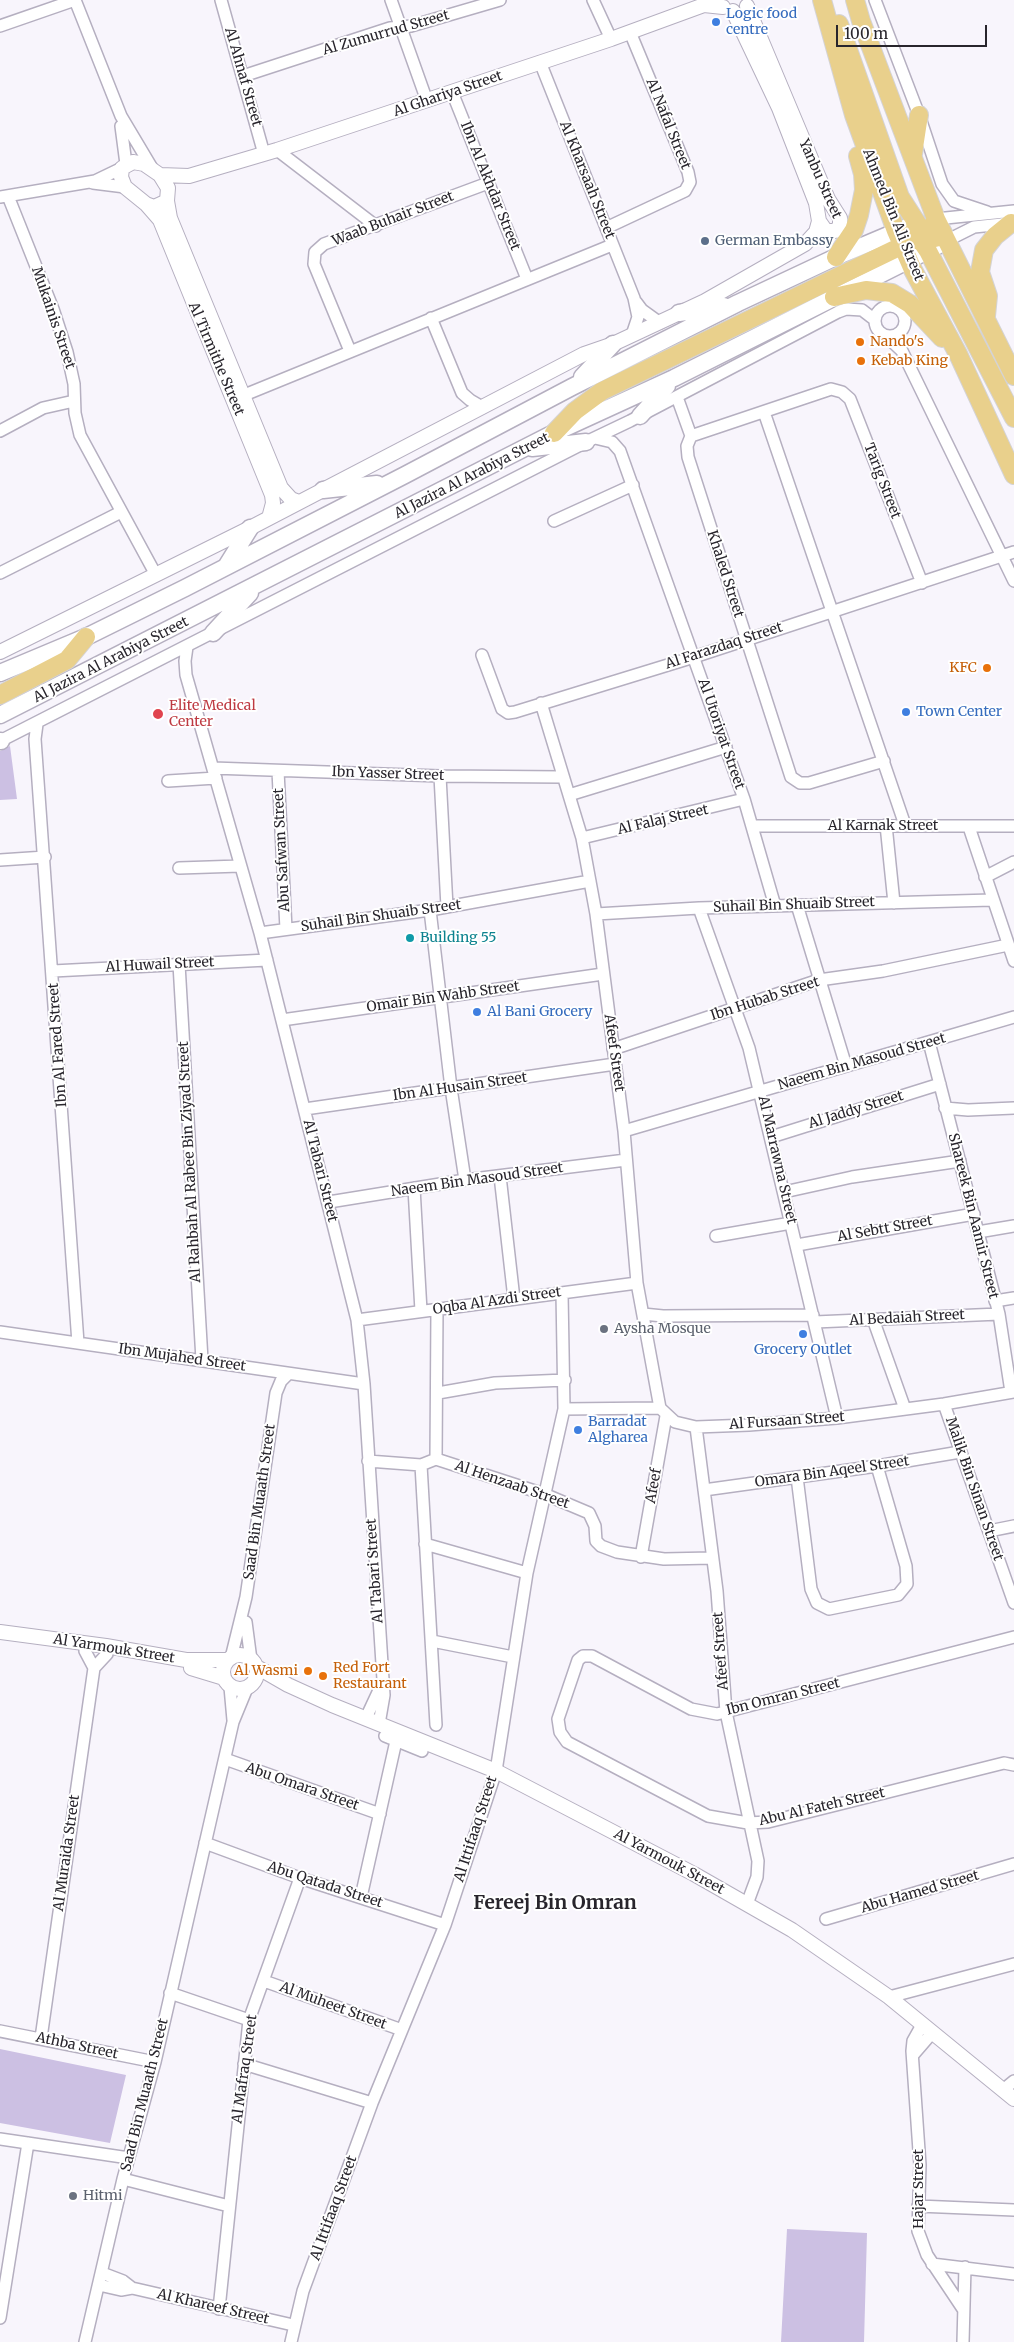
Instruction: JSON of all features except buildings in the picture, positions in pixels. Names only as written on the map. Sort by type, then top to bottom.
[{"type":"main road","points":[[855,0],[860,21],[913,155],[925,233]]},
{"type":"main road","points":[[825,5],[900,197],[925,233],[1014,418]]},
{"type":"main road","points":[[825,5],[831,66],[863,174],[864,190],[854,230],[836,257]]},
{"type":"main road","name":"Ahmed Bin Ali Street","points":[[825,5],[854,115],[903,246],[958,354],[1014,475]]},
{"type":"main road","points":[[913,155],[919,115]]},
{"type":"main road","points":[[986,317],[988,296],[980,272],[984,250],[995,236],[1013,219]]},
{"type":"main road","points":[[554,433],[575,411],[602,391],[903,246],[911,232],[925,233],[946,241],[986,317],[1014,376]]},
{"type":"main road","name":"Al Jazira Al Arabiya Street","points":[[0,715],[554,433],[674,378],[834,297],[903,246],[925,233]]},
{"type":"main road","name":"Al Jazira Al Arabiya Street","points":[[0,673],[86,637],[225,568],[572,387],[836,257],[903,246]]},
{"type":"main road","points":[[834,297],[866,290],[882,290],[901,296],[958,354]]},
{"type":"main road","points":[[679,313],[738,304]]},
{"type":"main road","points":[[572,387],[613,344]]},
{"type":"main road","points":[[636,419],[674,378]]},
{"type":"main road","points":[[527,448],[591,440]]},
{"type":"main road","points":[[323,490],[354,488],[405,475]]},
{"type":"main road","points":[[225,568],[250,528]]},
{"type":"main road","points":[[212,633],[258,585]]},
{"type":"main road","points":[[0,695],[68,660],[86,637]]},
{"type":"street","points":[[0,26],[75,0],[117,107],[135,143],[156,172]]},
{"type":"street","name":"Al Ahnaf Street","points":[[221,0],[243,76],[271,152]]},
{"type":"street","points":[[392,0],[427,101]]},
{"type":"street","name":"Al Zumurrud Street","points":[[243,76],[390,28],[401,27],[500,0]]},
{"type":"street","points":[[593,0],[611,39]]},
{"type":"street","points":[[875,0],[919,115],[942,184],[949,195],[966,207],[1013,219]]},
{"type":"street","name":"Al Ghariya Street","points":[[168,197],[181,180],[189,176],[271,152],[427,101],[611,39],[707,2],[725,6]]},
{"type":"street","points":[[725,6],[748,3]]},
{"type":"street","name":"Yanbu Street","points":[[725,6],[779,108],[816,203],[819,221],[827,232],[836,230],[840,224],[839,216],[828,199],[748,3]]},
{"type":"street","name":"Al Nafal Street","points":[[606,228],[685,191],[690,182],[688,172],[630,32]]},
{"type":"street","name":"Al Kharsaah Street","points":[[540,62],[634,298],[638,317],[632,335]]},
{"type":"street","name":"Ibn Al Akhdar Street","points":[[452,92],[527,279]]},
{"type":"street","points":[[4,196],[81,184],[96,183],[125,187],[121,177],[124,166],[123,135],[117,107]]},
{"type":"street","points":[[271,152],[376,226]]},
{"type":"street","name":"Al Ghariya Street","points":[[124,166],[139,162],[156,172],[189,176]]},
{"type":"street","points":[[81,184],[109,175],[124,166]]},
{"type":"street","name":"Al Tirmithe Street","points":[[156,172],[168,197],[170,218],[238,397],[272,495],[273,503],[269,518]]},
{"type":"street","name":"Waab Buhair Street","points":[[350,351],[314,264],[315,252],[324,244],[488,183]]},
{"type":"street","name":"Al Tirmithe Street","points":[[125,187],[146,204],[160,220],[238,397],[281,488],[291,499],[298,502]]},
{"type":"street","name":"Mukainis Street","points":[[4,196],[64,343],[71,368],[80,435],[156,575]]},
{"type":"street","points":[[146,204],[154,206],[168,197]]},
{"type":"street","points":[[925,233],[987,212]]},
{"type":"street","points":[[946,241],[974,227],[1013,219]]},
{"type":"street","points":[[0,652],[250,528],[584,354],[613,344],[660,323],[797,249],[811,239],[819,221]]},
{"type":"street","points":[[238,397],[612,245]]},
{"type":"street","name":"Al Kharsaah Street","points":[[634,298],[642,310],[660,323]]},
{"type":"street","points":[[902,351],[878,330],[875,320],[878,313],[885,307],[899,309],[905,320],[900,333],[902,351],[1014,581]]},
{"type":"street","name":"Al Jazira Al Arabiya Street","points":[[0,741],[37,724],[591,440],[636,419],[838,312],[854,308],[862,310],[875,320]]},
{"type":"street","points":[[432,318],[462,393],[482,407]]},
{"type":"street","points":[[886,336],[900,333]]},
{"type":"street","name":"Tarig Street","points":[[764,412],[831,389],[842,392],[850,399],[922,583]]},
{"type":"street","points":[[677,397],[691,436],[764,412],[905,825]]},
{"type":"street","points":[[0,431],[43,408],[74,401]]},
{"type":"street","points":[[620,452],[620,438],[636,419]]},
{"type":"street","name":"Khaled Street","points":[[691,436],[687,446],[688,457],[790,777],[800,783],[809,784],[884,762]]},
{"type":"street","points":[[591,440],[612,442],[620,452]]},
{"type":"street","name":"Al Utoriyat Street","points":[[620,452],[726,747],[744,800],[775,906]]},
{"type":"street","points":[[554,521],[633,485]]},
{"type":"street","points":[[0,573],[121,512]]},
{"type":"street","name":"Al Farazdaq Street","points":[[1001,555],[1014,542]]},
{"type":"street","name":"Al Farazdaq Street","points":[[482,654],[502,710],[508,713],[515,712],[694,657],[1014,552]]},
{"type":"street","name":"Al Tabari Street","points":[[187,647],[185,660],[186,675],[260,933],[357,1320],[364,1384],[382,1679],[383,1703],[377,1726]]},
{"type":"street","name":"Al Tabari Street","points":[[167,657],[178,664],[186,675]]},
{"type":"street","name":"Afeef Street","points":[[541,703],[582,838],[596,914],[624,1131],[637,1283],[663,1412]]},
{"type":"street","name":"Ibn Al Fared Street","points":[[37,724],[36,746],[78,1343]]},
{"type":"street","points":[[17,733],[28,738],[36,746]]},
{"type":"street","points":[[569,795],[726,747]]},
{"type":"street","name":"Ibn Yasser Street","points":[[168,780],[215,773],[278,770],[440,776],[562,777]]},
{"type":"street","name":"Abu Safwan Street","points":[[278,770],[286,929]]},
{"type":"street","points":[[440,776],[447,907]]},
{"type":"street","name":"Al Falaj Street","points":[[582,838],[674,818],[744,800]]},
{"type":"street","points":[[886,824],[894,903]]},
{"type":"street","name":"Al Karnak Street","points":[[752,826],[886,824],[1014,826]]},
{"type":"street","points":[[969,826],[992,900],[1014,961]]},
{"type":"street","points":[[0,860],[45,858]]},
{"type":"street","points":[[985,877],[1014,862]]},
{"type":"street","points":[[179,868],[240,866]]},
{"type":"street","name":"Suhail Bin Shuaib Street","points":[[260,933],[430,910],[590,881]]},
{"type":"street","name":"Suhail Bin Shuaib Street","points":[[596,914],[699,908],[992,900]]},
{"type":"street","points":[[796,905],[846,1066]]},
{"type":"street","name":"Al Marrawna Street","points":[[699,908],[749,1048],[761,1091],[837,1418]]},
{"type":"street","points":[[430,910],[451,1088],[465,1180]]},
{"type":"street","name":"Ibn Hubab Street","points":[[613,1049],[819,980],[883,971],[1008,945]]},
{"type":"street","name":"Al Huwail Street","points":[[53,970],[267,960]]},
{"type":"street","name":"Al Rahbah Al Rabee Bin Ziyad Street","points":[[179,964],[202,1360]]},
{"type":"street","name":"Omair Bin Wahb Street","points":[[282,1020],[603,974]]},
{"type":"street","name":"Naeem Bin Masoud Street","points":[[624,1131],[1014,1018]]},
{"type":"street","name":"Shareek Bin Aamir Street","points":[[929,1042],[995,1301],[1000,1314],[1013,1392]]},
{"type":"street","name":"Ibn Al Husain Street","points":[[305,1110],[615,1064]]},
{"type":"street","name":"Al Jaddy Street","points":[[772,1137],[940,1084]]},
{"type":"street","points":[[945,1108],[976,1110],[1014,1108]]},
{"type":"street","name":"Naeem Bin Masoud Street","points":[[328,1202],[465,1180],[626,1160]]},
{"type":"street","points":[[784,1192],[852,1177],[960,1161]]},
{"type":"street","points":[[500,1176],[514,1299]]},
{"type":"street","points":[[414,1188],[421,1312]]},
{"type":"street","name":"Al Sebtt Street","points":[[797,1245],[974,1214]]},
{"type":"street","points":[[716,1236],[792,1222]]},
{"type":"street","points":[[978,1232],[1014,1226]]},
{"type":"street","name":"Oqba Al Azdi Street","points":[[357,1320],[637,1283]]},
{"type":"street","name":"Al Ittifaaq Street","points":[[290,2342],[303,2291],[372,2103],[445,1925],[496,1771],[527,1573],[564,1409],[562,1293]]},
{"type":"street","points":[[995,1301],[1014,1298]]},
{"type":"street","points":[[368,1461],[420,1465],[436,1459],[438,1393],[437,1309]]},
{"type":"street","name":"Al Bedaiah Street","points":[[643,1314],[814,1319],[873,1319],[1000,1314]]},
{"type":"street","points":[[873,1319],[905,1409]]},
{"type":"street","name":"Ibn Mujahed Street","points":[[0,1332],[202,1360],[287,1375],[364,1384]]},
{"type":"street","points":[[265,1371],[274,1384],[276,1393]]},
{"type":"street","name":"Saad Bin Muaath Street","points":[[229,1659],[244,1611],[276,1393],[281,1381],[287,1375]]},
{"type":"street","points":[[438,1393],[495,1383],[565,1380]]},
{"type":"street","name":"Al Fursaan Street","points":[[564,1409],[663,1412],[675,1422],[696,1427],[837,1418],[944,1404],[1013,1392]]},
{"type":"street","name":"Malik Bin Sinan Street","points":[[944,1404],[1014,1603]]},
{"type":"street","name":"Afeef","points":[[641,1557],[663,1412]]},
{"type":"street","name":"Afeef Street","points":[[696,1427],[717,1591],[726,1712],[748,1823],[757,1856],[757,1872],[743,1902]]},
{"type":"street","name":"Omara Bin Aqeel Street","points":[[704,1490],[877,1466],[960,1452]]},
{"type":"street","name":"Al Henzaab Street","points":[[436,1459],[544,1494],[589,1514],[595,1526],[596,1541],[601,1546],[641,1557],[664,1559],[712,1558]]},
{"type":"street","points":[[420,1465],[436,1725]]},
{"type":"street","points":[[797,1477],[811,1589],[817,1603],[829,1609],[898,1595],[907,1584],[906,1566],[877,1466]]},
{"type":"street","points":[[989,1531],[1014,1526]]},
{"type":"street","points":[[425,1544],[527,1573]]},
{"type":"street","name":"Saad Bin Muaath Street","points":[[244,1611],[253,1663]]},
{"type":"street","name":"Al Yarmouk Street","points":[[0,1632],[106,1646],[186,1660],[229,1659]]},
{"type":"street","name":"Ibn Omran Street","points":[[560,1732],[558,1719],[567,1688],[578,1660],[583,1656],[592,1656],[690,1709],[708,1714],[726,1712],[1014,1637]]},
{"type":"street","name":"Al Yarmouk Street","points":[[0,1638],[197,1668],[227,1682]]},
{"type":"street","points":[[432,1641],[513,1657]]},
{"type":"street","points":[[85,1651],[94,1668],[107,1654]]},
{"type":"street","points":[[241,1656],[253,1663],[256,1676],[250,1686],[240,1689],[227,1682],[223,1670],[229,1659],[241,1656]]},
{"type":"street","name":"Al Yarmouk Street","points":[[253,1663],[288,1685],[377,1726],[496,1771],[743,1902],[792,1930],[889,1998],[1011,2095]]},
{"type":"street","name":"Al Muraida Street","points":[[41,2038],[94,1668]]},
{"type":"street","name":"Saad Bin Muaath Street","points":[[227,1682],[233,1722]]},
{"type":"street","name":"Al Yarmouk Street","points":[[250,1686],[288,1685]]},
{"type":"street","name":"Saad Bin Muaath Street","points":[[85,2342],[123,2179],[154,2062],[233,1722],[250,1686]]},
{"type":"street","points":[[377,1726],[396,1741],[422,1750]]},
{"type":"street","name":"Abu Al Fateh Street","points":[[560,1732],[567,1742],[708,1816],[748,1823],[768,1822],[1004,1763],[1014,1765]]},
{"type":"street","points":[[361,1898],[396,1741]]},
{"type":"street","name":"Abu Omara Street","points":[[225,1759],[380,1814]]},
{"type":"street","name":"Abu Qatada Street","points":[[205,1843],[300,1878],[445,1925]]},
{"type":"street","name":"Abu Hamed Street","points":[[826,1919],[1014,1864]]},
{"type":"street","name":"Al Mafraq Street","points":[[219,2309],[249,2020],[300,1878]]},
{"type":"street","points":[[889,1998],[1014,1964]]},
{"type":"street","name":"Al Muheet Street","points":[[264,1981],[402,2030]]},
{"type":"street","points":[[170,1993],[249,2020]]},
{"type":"street","name":"Hajar Street","points":[[927,2029],[913,2057],[919,2157],[918,2206],[921,2243],[932,2264],[963,2309]]},
{"type":"street","name":"Athba Street","points":[[0,2031],[154,2062]]},
{"type":"street","points":[[244,2064],[372,2103]]},
{"type":"street","points":[[1011,2095],[1014,2081]]},
{"type":"street","points":[[0,2139],[129,2158]]},
{"type":"street","points":[[0,2318],[28,2143]]},
{"type":"street","points":[[123,2179],[229,2206]]},
{"type":"street","points":[[918,2206],[1014,2210]]},
{"type":"street","points":[[932,2264],[1014,2274]]},
{"type":"street","points":[[963,2342],[964,2268]]},
{"type":"street","name":"Al Khareef Street","points":[[102,2272],[132,2288],[293,2325]]},
{"type":"street","name":"Al Khareef Street","points":[[99,2285],[121,2290],[132,2288]]},
{"type":"shaded area","points":[[10,746],[17,799],[0,800],[0,751]]},
{"type":"shaded area","points":[[0,2049],[126,2075],[110,2143],[0,2123]]},
{"type":"shaded area","points":[[787,2229],[867,2233],[864,2342],[781,2342]]},
{"type":"place","name":"Logic food centre","points":[[716,22]]},
{"type":"place","name":"German Embassy","points":[[705,241]]},
{"type":"place","name":"Nando's","points":[[860,342]]},
{"type":"place","name":"Kebab King","points":[[861,361]]},
{"type":"place","name":"KFC","points":[[987,668]]},
{"type":"place","name":"Town Center","points":[[906,712]]},
{"type":"place","name":"Elite Medical Center","points":[[158,714]]},
{"type":"place","name":"Building 55","points":[[410,938]]},
{"type":"place","name":"Al Bani Grocery","points":[[477,1012]]},
{"type":"place","name":"Aysha Mosque","points":[[604,1329]]},
{"type":"place","name":"Grocery Outlet","points":[[803,1334]]},
{"type":"place","name":"Barradat Algharea","points":[[578,1430]]},
{"type":"place","name":"Al Wasmi","points":[[308,1671]]},
{"type":"place","name":"Red Fort Restaurant","points":[[323,1676]]},
{"type":"place","name":"Hitmi","points":[[73,2196]]},
{"type":"district","name":"Fereej Bin Omran","points":[[555,1904]]}]
